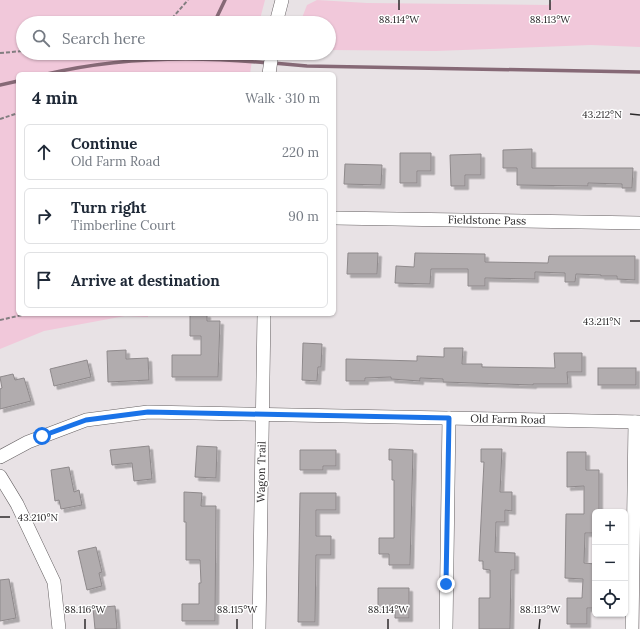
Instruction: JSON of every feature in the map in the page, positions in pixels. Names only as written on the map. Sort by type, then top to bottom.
[{"type":"street","points":[[278,16],[282,0]]},
{"type":"street","points":[[269,72],[271,60]]},
{"type":"street","name":"Fieldstone Pass","points":[[336,218],[640,223]]},
{"type":"street","name":"Wagon Trail","points":[[259,629],[264,316]]},
{"type":"street","name":"Old Farm Road","points":[[0,457],[28,442],[86,420],[148,412],[638,422]]},
{"type":"street","points":[[446,629],[449,418]]},
{"type":"street","points":[[632,629],[638,422]]},
{"type":"street","points":[[0,476],[17,504],[54,582],[59,629]]},
{"type":"path","points":[[174,16],[188,0]]},
{"type":"path","points":[[0,53],[16,52]]},
{"type":"path","points":[[0,118],[16,114]]},
{"type":"path","points":[[0,320],[18,316]]},
{"type":"shaded area","points":[[0,0],[265,0],[261,16],[16,16],[16,60],[252,60],[250,72],[16,72],[16,316],[125,316],[44,331],[0,349]]},
{"type":"shaded area","points":[[317,0],[367,3],[548,5],[553,0],[640,0],[640,47],[591,45],[436,51],[336,50],[336,16],[303,16],[307,5]]},
{"type":"shaded area","points":[[125,316],[148,316],[148,317]]},
{"type":"building","points":[[532,149],[532,168],[633,168],[632,188],[622,188],[622,184],[588,183],[588,186],[517,185],[517,168],[503,168],[503,150]]},
{"type":"building","points":[[400,153],[431,153],[431,171],[417,171],[417,183],[400,183]]},
{"type":"building","points":[[481,154],[481,175],[465,175],[465,186],[451,186],[450,155]]},
{"type":"building","points":[[345,164],[382,165],[381,185],[344,184]]},
{"type":"building","points":[[348,253],[378,253],[377,274],[347,274]]},
{"type":"building","points":[[415,253],[485,254],[485,262],[548,263],[549,256],[635,256],[635,280],[617,279],[617,276],[576,274],[575,282],[565,282],[565,273],[535,272],[535,279],[485,278],[485,286],[468,286],[468,269],[431,269],[430,284],[395,283],[396,266],[414,267]]},
{"type":"building","points":[[190,316],[207,316],[207,321],[220,321],[218,377],[172,377],[172,355],[201,355],[201,336],[190,336]]},
{"type":"building","points":[[303,343],[322,344],[321,367],[318,367],[317,381],[302,380]]},
{"type":"building","points":[[444,348],[463,348],[462,364],[482,364],[482,367],[555,368],[554,353],[582,353],[582,372],[567,372],[568,384],[533,385],[443,382],[443,379],[420,378],[420,381],[391,379],[391,377],[365,378],[365,381],[346,381],[346,359],[417,361],[417,356],[444,357]]},
{"type":"building","points":[[126,350],[126,359],[148,358],[149,380],[108,382],[107,351]]},
{"type":"building","points":[[87,360],[91,377],[54,386],[50,369]]},
{"type":"building","points":[[598,368],[636,368],[636,385],[598,385]]},
{"type":"building","points":[[13,374],[15,380],[24,378],[31,401],[0,409],[0,389],[2,388],[0,377]]},
{"type":"building","points":[[149,446],[152,479],[134,481],[132,463],[112,465],[110,450]]},
{"type":"building","points":[[197,446],[217,447],[216,478],[195,477]]},
{"type":"building","points":[[389,449],[413,450],[410,565],[389,565],[389,554],[379,554],[379,538],[394,538],[394,480],[392,480],[392,460],[389,460]]},
{"type":"building","points":[[481,449],[502,449],[500,492],[512,492],[512,511],[505,510],[505,522],[496,522],[495,552],[515,553],[515,570],[511,570],[510,629],[479,629],[479,598],[490,598],[490,570],[483,569],[483,561],[479,561],[484,462],[481,462]]},
{"type":"building","points":[[300,450],[336,450],[336,466],[323,466],[323,470],[300,470]]},
{"type":"building","points":[[567,452],[586,452],[586,470],[599,470],[599,509],[592,509],[592,533],[585,533],[584,563],[592,564],[592,608],[587,608],[587,624],[567,624],[567,598],[582,598],[583,579],[565,578],[566,514],[584,514],[584,486],[567,487]]},
{"type":"building","points":[[69,467],[74,492],[79,490],[82,505],[61,509],[59,500],[55,501],[51,470]]},
{"type":"building","points":[[184,492],[202,493],[201,506],[216,506],[215,621],[182,621],[182,604],[199,604],[199,583],[201,583],[200,560],[186,560]]},
{"type":"building","points":[[300,493],[336,493],[336,510],[316,510],[316,536],[331,536],[331,555],[316,555],[315,622],[298,622]]},
{"type":"building","points":[[96,547],[102,572],[99,573],[102,586],[87,590],[78,551]]},
{"type":"building","points":[[9,579],[16,618],[0,621],[0,580]]},
{"type":"building","points":[[378,588],[409,588],[409,618],[395,618],[395,607],[378,607]]},
{"type":"building","points":[[115,606],[117,629],[95,629],[93,608]]},
{"type":"waterway","points":[[217,16],[225,0]]},
{"type":"waterway","points":[[56,72],[101,64],[157,60]]},
{"type":"waterway","points":[[226,60],[267,63]]},
{"type":"waterway","points":[[273,63],[307,66],[640,72]]},
{"type":"waterway","points":[[0,85],[16,81]]},
{"type":"route","points":[[42,436],[86,420],[148,412],[449,418],[446,584]]}]
